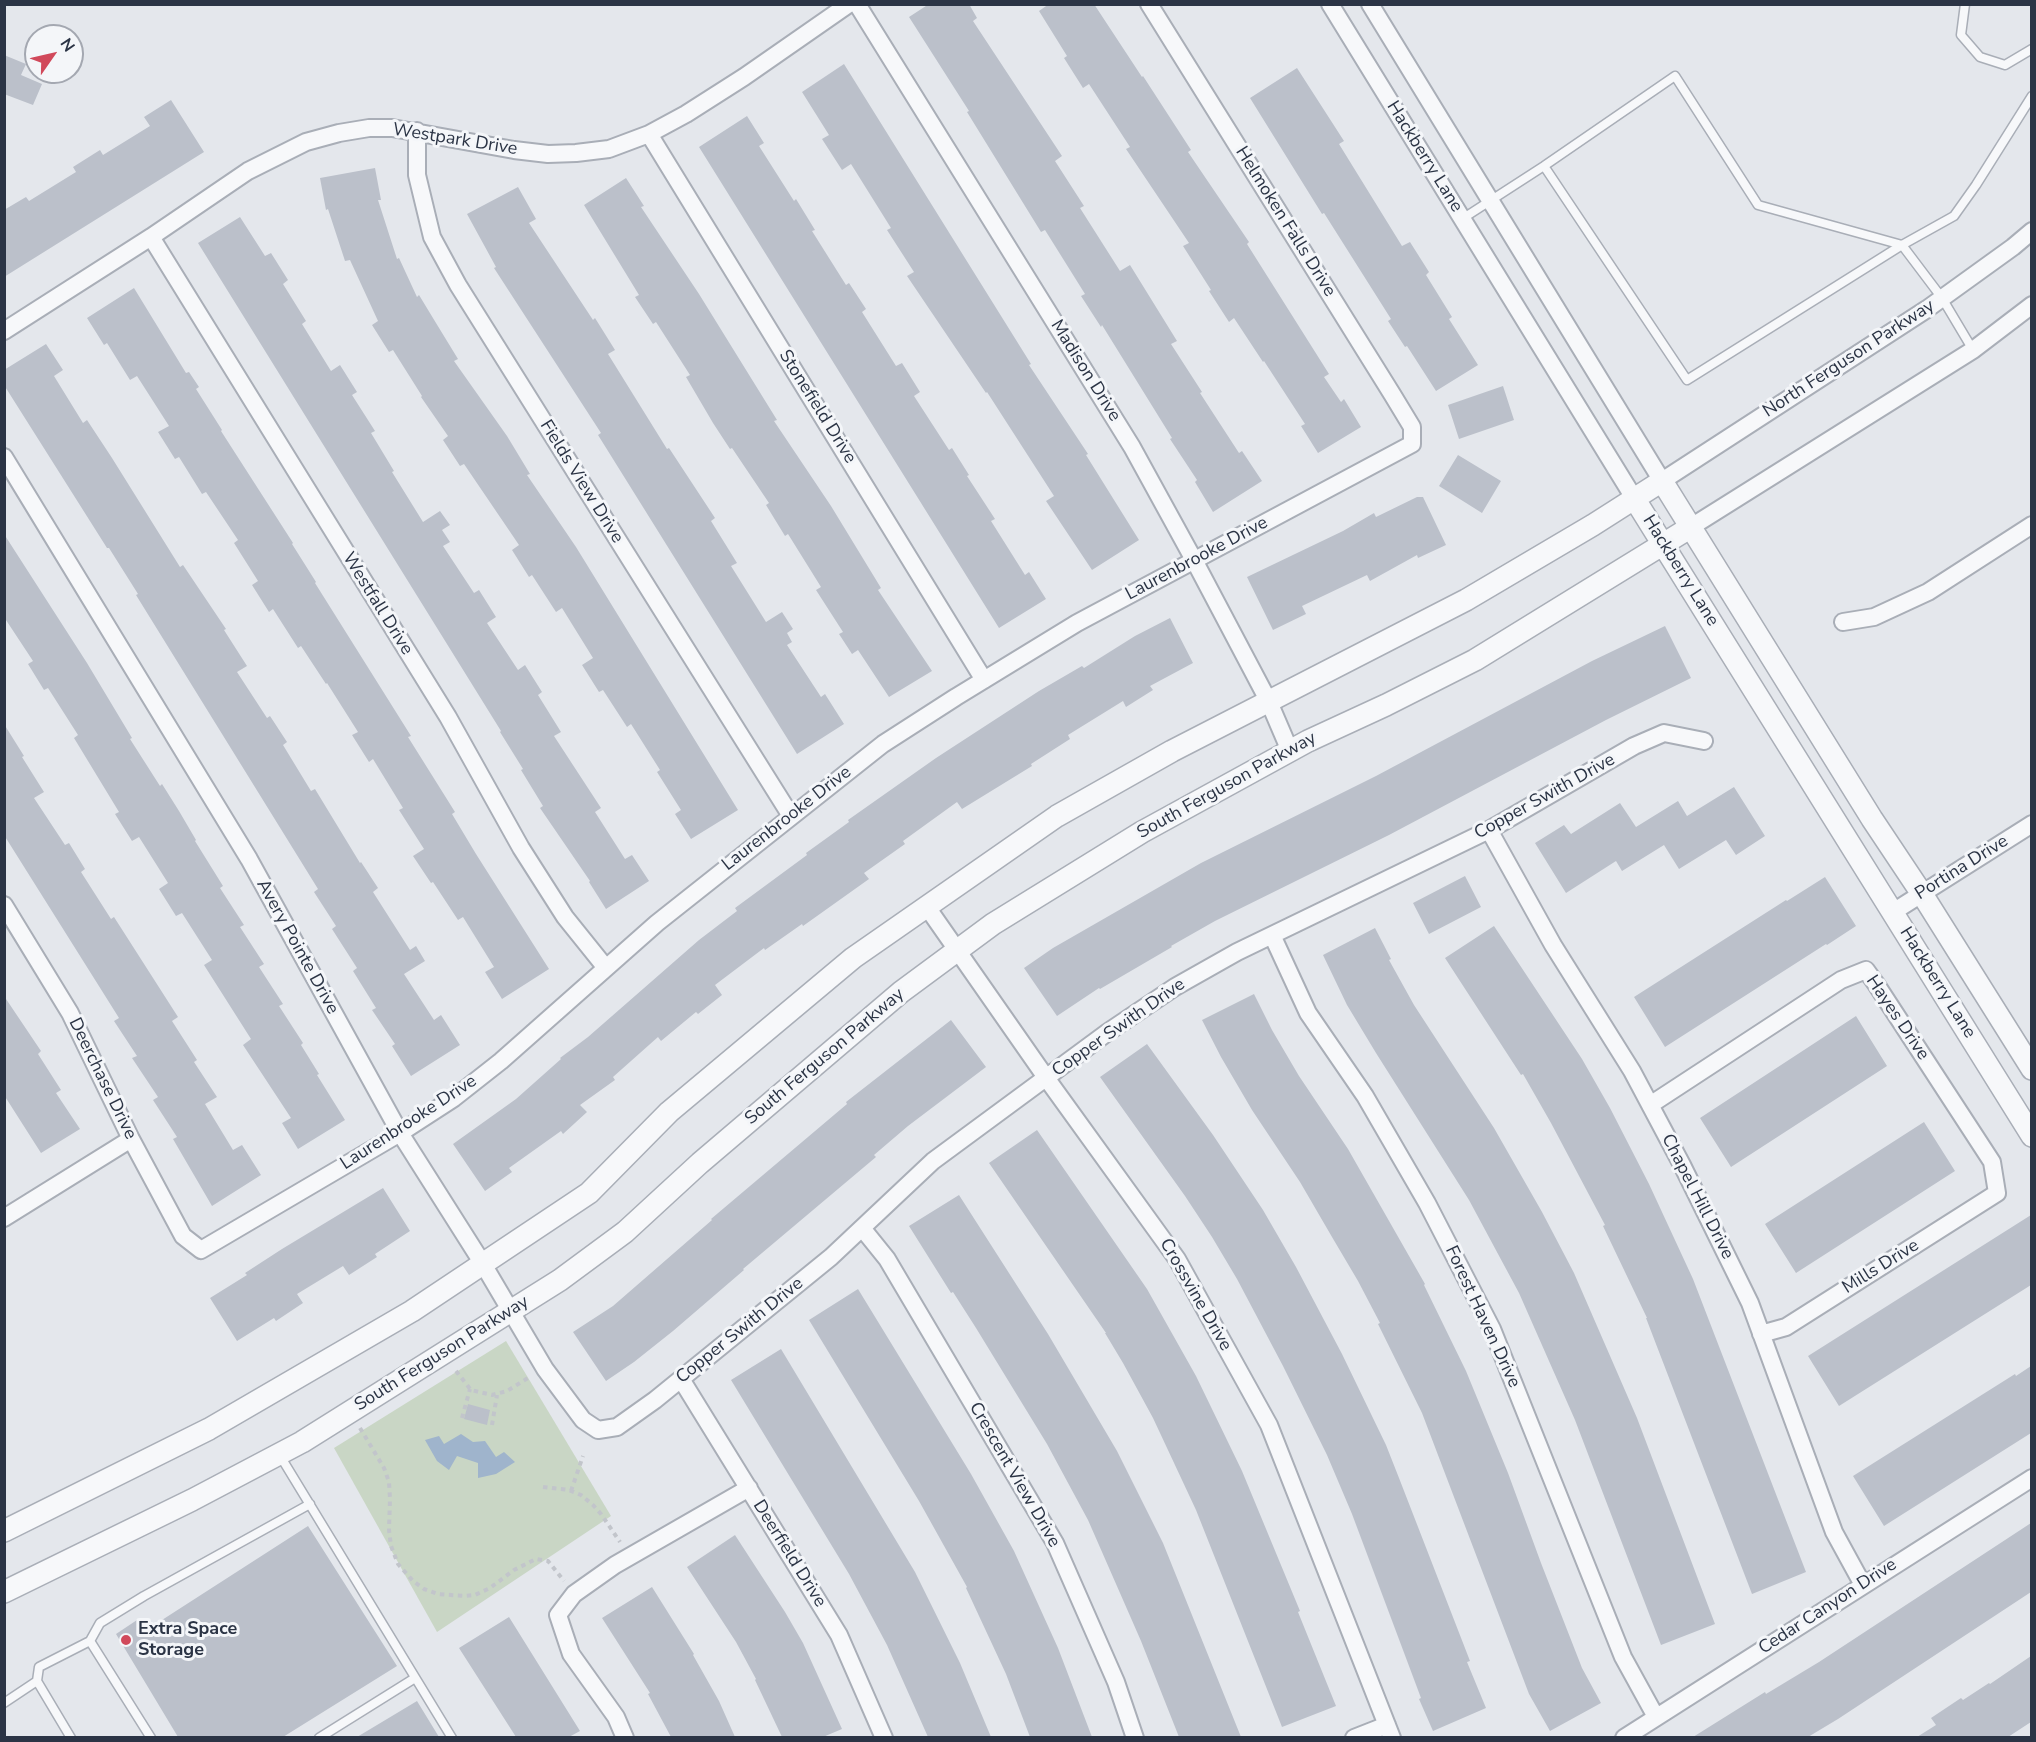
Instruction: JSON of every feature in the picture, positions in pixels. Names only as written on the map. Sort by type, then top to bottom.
[{"type":"street","name":"Westpark Drive","points":[[4,331],[151,237],[248,171],[306,142],[369,128],[417,131],[514,150],[548,154],[609,148],[649,134],[686,114],[849,4]]},
{"type":"street","name":"Madison Drive","points":[[857,4],[1132,447],[1269,702],[1290,751]]},
{"type":"street","name":"Helmoken Falls Drive","points":[[1149,4],[1412,427],[1412,444]]},
{"type":"street","name":"Hackberry Lane","points":[[1330,4],[1662,544],[2031,1136]]},
{"type":"street","name":"Hackberry Lane","points":[[1370,4],[1662,481],[2031,1069]]},
{"type":"street","name":"Fields View Drive","points":[[417,131],[417,176],[432,237],[458,285],[790,816]]},
{"type":"street","name":"Stonefield Drive","points":[[649,134],[984,680]]},
{"type":"street","name":"North Ferguson Parkway","points":[[1662,481],[1942,298],[2013,247],[2031,231]]},
{"type":"street","name":"Westfall Drive","points":[[151,237],[448,717],[521,848],[565,917],[606,968]]},
{"type":"street","points":[[1691,527],[1973,350],[2031,305]]},
{"type":"street","name":"Laurenbrooke Drive","points":[[201,1250],[400,1133],[454,1098],[501,1061],[657,923],[883,744],[1077,623],[1412,444]]},
{"type":"street","name":"Avery Pointe Drive","points":[[4,457],[249,859],[400,1133],[483,1264],[545,1369],[583,1419],[598,1430]]},
{"type":"street","points":[[4,1531],[209,1429],[412,1311],[589,1193],[678,1104],[853,958],[1057,816],[1172,751],[1466,600],[1593,525],[1662,481]]},
{"type":"street","points":[[1844,622],[1874,617],[1928,592],[2031,525]]},
{"type":"street","name":"South Ferguson Parkway","points":[[4,1592],[192,1500],[302,1442],[560,1280],[625,1232],[700,1162],[901,992],[993,924],[1142,832],[1290,751],[1475,660],[1691,527]]},
{"type":"street","name":"Copper Swith Drive","points":[[598,1430],[617,1427],[681,1379],[831,1257],[933,1161],[1108,1032],[1175,987],[1237,952],[1489,830],[1634,746],[1664,733],[1704,741]]},
{"type":"street","name":"Portina Drive","points":[[1893,912],[2031,824]]},
{"type":"street","name":"Chapel Hill Drive","points":[[1489,830],[1553,945],[1632,1071],[1682,1165],[1750,1303],[1834,1532],[1863,1585]]},
{"type":"street","name":"Deerchase Drive","points":[[4,905],[70,1013],[131,1139],[183,1236],[201,1250]]},
{"type":"street","name":"Crossvine Drive","points":[[927,907],[1177,1259],[1269,1425],[1389,1731]]},
{"type":"street","name":"Forest Haven Drive","points":[[1272,935],[1308,1013],[1365,1096],[1427,1203],[1492,1329],[1623,1657],[1656,1717]]},
{"type":"street","name":"Hayes Drive","points":[[1650,1105],[1841,980],[1866,970],[1992,1162],[1997,1193]]},
{"type":"street","points":[[4,1218],[131,1139]]},
{"type":"street","name":"Mills Drive","points":[[1761,1334],[1786,1327],[1997,1193]]},
{"type":"street","name":"Crescent View Drive","points":[[862,1228],[887,1259],[1055,1543],[1116,1682],[1135,1737]]},
{"type":"street","name":"Deerfield Drive","points":[[681,1379],[839,1635],[884,1737]]},
{"type":"street","name":"Cedar Canyon Drive","points":[[1624,1737],[2031,1478]]},
{"type":"street","points":[[625,1737],[616,1717],[571,1654],[558,1615],[574,1594],[615,1564],[748,1488]]},
{"type":"street","points":[[1354,1737],[1389,1731]]},
{"type":"lane","points":[[1965,4],[1961,35],[1980,57],[2005,65],[2031,49]]},
{"type":"lane","points":[[1462,219],[1491,202],[1675,76],[1758,205],[1902,245],[1942,298],[1973,350]]},
{"type":"lane","points":[[1544,166],[1687,380],[1902,245],[1954,216],[2031,96]]},
{"type":"lane","points":[[279,1454],[452,1737]]},
{"type":"lane","points":[[71,1737],[37,1681],[39,1667],[90,1641],[100,1623],[144,1596],[310,1504]]},
{"type":"lane","points":[[90,1641],[151,1737]]},
{"type":"lane","points":[[319,1737],[415,1678]]},
{"type":"lane","points":[[4,1703],[37,1681]]},
{"type":"path","points":[[456,1371],[470,1389],[484,1395],[497,1395],[528,1378]]},
{"type":"path","points":[[462,1418],[470,1389]]},
{"type":"path","points":[[492,1425],[497,1395]]},
{"type":"path","points":[[360,1428],[384,1468],[389,1482],[391,1546],[398,1564],[413,1581],[424,1589],[438,1594],[475,1595],[536,1558],[548,1561],[564,1581]]},
{"type":"path","points":[[571,1491],[583,1456]]},
{"type":"path","points":[[543,1487],[571,1491],[593,1504],[622,1545]]},
{"type":"green space","points":[[506,1341],[611,1516],[437,1632],[334,1448]]},
{"type":"water","points":[[461,1434],[473,1442],[485,1441],[496,1457],[504,1452],[515,1462],[496,1474],[478,1478],[478,1463],[457,1456],[449,1470],[437,1461],[425,1440],[439,1436],[444,1444]]},
{"type":"building","points":[[929,4],[969,4],[977,18],[973,21],[1062,156],[1055,161],[1084,206],[1080,208],[1120,271],[1130,265],[1177,341],[1171,344],[1202,392],[1200,393],[1239,453],[1242,451],[1262,481],[1213,512],[1195,482],[1197,480],[1170,439],[1172,438],[1102,325],[1101,327],[1081,296],[1085,294],[1045,230],[1041,232],[967,112],[969,111],[909,17]]},
{"type":"building","points":[[1049,4],[1094,4],[1191,150],[1188,152],[1249,242],[1247,244],[1329,374],[1324,377],[1341,402],[1344,399],[1361,427],[1318,453],[1301,426],[1305,424],[1264,361],[1234,318],[1229,322],[1209,291],[1211,290],[1183,246],[1189,243],[1126,149],[1130,147],[1089,84],[1083,88],[1064,58],[1067,56],[1039,11]]},
{"type":"building","points":[[4,55],[24,63],[21,75],[24,76],[24,84],[42,84],[33,105],[4,94]]},
{"type":"building","points":[[844,64],[1031,364],[1029,365],[1088,454],[1086,455],[1139,540],[1092,570],[1046,501],[1054,496],[987,392],[907,276],[914,272],[887,230],[891,228],[851,164],[842,170],[822,139],[829,135],[802,92]]},
{"type":"building","points":[[1297,68],[1344,141],[1339,144],[1402,246],[1410,242],[1429,272],[1426,275],[1452,317],[1449,319],[1478,365],[1436,391],[1388,321],[1391,319],[1250,98]]},
{"type":"building","points":[[171,100],[204,152],[4,277],[4,210],[26,197],[29,201],[76,172],[73,167],[100,150],[103,155],[150,126],[144,117]]},
{"type":"building","points":[[747,116],[764,143],[759,146],[794,201],[796,199],[815,230],[812,231],[846,285],[849,283],[866,309],[862,312],[896,366],[902,363],[920,392],[914,396],[949,450],[952,448],[969,475],[967,476],[995,519],[991,521],[1025,575],[1029,572],[1046,599],[999,628],[699,147]]},
{"type":"building","points":[[375,168],[381,200],[378,200],[397,259],[399,258],[417,297],[419,295],[458,359],[454,361],[507,436],[530,474],[527,475],[576,547],[738,810],[691,839],[675,814],[681,810],[657,772],[660,770],[631,724],[627,727],[603,690],[599,692],[582,665],[593,658],[562,608],[556,612],[532,575],[529,577],[512,550],[519,545],[464,464],[460,466],[443,440],[448,436],[393,350],[389,352],[372,325],[378,321],[350,260],[345,261],[328,209],[326,210],[320,178]]},
{"type":"building","points":[[626,178],[644,206],[641,207],[699,294],[777,420],[774,421],[831,506],[881,588],[878,590],[932,671],[889,697],[858,650],[852,654],[839,634],[843,632],[816,590],[821,587],[788,534],[785,536],[766,505],[769,503],[713,423],[686,377],[690,375],[656,322],[653,324],[635,297],[639,295],[584,205]]},
{"type":"building","points":[[518,187],[536,219],[529,223],[593,320],[595,318],[615,350],[608,354],[667,449],[669,448],[715,518],[711,521],[737,563],[731,566],[766,622],[782,612],[793,629],[787,633],[792,642],[787,645],[821,697],[825,694],[844,724],[797,754],[598,435],[601,433],[494,268],[496,267],[467,214]]},
{"type":"building","points":[[240,217],[265,256],[271,253],[288,280],[283,284],[306,321],[302,324],[331,371],[340,365],[357,392],[352,395],[375,431],[371,433],[423,522],[440,511],[450,525],[442,530],[450,542],[443,546],[474,593],[479,590],[496,617],[487,623],[518,670],[525,665],[542,692],[538,695],[561,732],[554,736],[601,808],[595,812],[625,859],[632,855],[649,881],[606,909],[590,881],[540,808],[543,806],[501,731],[198,243]]},
{"type":"building","points":[[134,288],[186,373],[189,372],[199,387],[196,389],[221,431],[293,543],[315,583],[411,736],[408,737],[455,812],[452,814],[549,969],[502,999],[485,972],[494,967],[463,917],[458,920],[413,856],[424,849],[399,810],[403,808],[373,759],[369,762],[352,735],[358,732],[301,646],[298,648],[273,609],[269,612],[252,585],[258,581],[234,543],[238,540],[206,492],[202,494],[179,457],[175,459],[158,432],[169,426],[137,376],[130,380],[107,343],[104,345],[87,318]]},
{"type":"building","points":[[46,344],[63,370],[54,376],[83,423],[87,420],[180,567],[183,565],[226,629],[224,630],[247,666],[237,672],[267,718],[270,716],[287,742],[283,745],[311,791],[315,789],[378,888],[373,892],[410,950],[416,946],[425,961],[404,974],[434,1020],[441,1015],[460,1045],[411,1076],[392,1046],[395,1044],[372,1010],[376,1008],[353,971],[357,968],[332,929],[336,926],[314,892],[318,889],[136,595],[138,594],[4,385],[4,370]]},
{"type":"building","points":[[1503,386],[1514,420],[1459,439],[1448,405]]},
{"type":"building","points":[[1458,455],[1501,481],[1482,513],[1439,486]]},
{"type":"building","points":[[1417,497],[1423,497],[1446,545],[1418,558],[1417,555],[1370,581],[1367,575],[1302,606],[1306,614],[1273,630],[1247,577],[1343,531],[1374,513],[1376,517]]},
{"type":"building","points":[[4,534],[87,663],[132,738],[130,739],[160,786],[162,784],[223,886],[220,888],[244,925],[240,927],[264,964],[259,967],[283,1004],[279,1006],[303,1043],[301,1045],[319,1074],[317,1075],[345,1120],[298,1149],[282,1123],[291,1118],[243,1045],[251,1039],[204,965],[212,960],[182,913],[176,916],[159,889],[168,883],[139,837],[132,841],[115,814],[119,812],[74,738],[78,735],[48,688],[44,690],[28,664],[33,661],[4,617]]},
{"type":"building","points":[[1170,618],[1193,663],[1150,686],[1153,690],[1126,707],[1123,701],[1068,735],[1070,739],[1031,764],[1032,766],[962,809],[957,802],[903,841],[905,844],[864,873],[869,879],[803,926],[802,924],[765,950],[764,948],[715,985],[722,995],[698,1014],[696,1012],[661,1041],[658,1037],[613,1077],[615,1080],[580,1105],[587,1112],[563,1134],[561,1131],[509,1168],[512,1172],[485,1191],[453,1144],[516,1099],[560,1058],[588,1037],[699,940],[737,911],[735,908],[807,855],[806,853],[849,822],[848,820],[936,758],[1039,691],[1082,666],[1084,668],[1135,636]]},
{"type":"building","points":[[1665,626],[1691,678],[1606,720],[1389,835],[1215,921],[1099,988],[1057,1016],[1024,968],[1053,948],[1201,863],[1376,776],[1592,661]]},
{"type":"building","points":[[4,724],[44,792],[34,798],[65,845],[69,843],[85,869],[81,872],[111,919],[114,917],[178,1017],[172,1021],[197,1060],[194,1062],[217,1097],[205,1104],[233,1150],[242,1145],[261,1175],[212,1206],[173,1139],[177,1137],[153,1100],[158,1097],[132,1058],[137,1056],[114,1021],[119,1018],[4,835]]},
{"type":"building","points":[[1734,787],[1765,836],[1736,855],[1726,840],[1679,869],[1664,845],[1622,871],[1616,861],[1566,893],[1535,843],[1564,825],[1571,834],[1620,803],[1636,827],[1678,801],[1687,816]]},
{"type":"building","points":[[1465,876],[1481,907],[1429,934],[1413,903]]},
{"type":"building","points":[[1825,877],[1856,926],[1665,1047],[1634,997]]},
{"type":"building","points":[[1494,926],[1582,1059],[1649,1184],[1693,1279],[1806,1572],[1752,1594],[1647,1318],[1603,1226],[1605,1225],[1523,1074],[1521,1075],[1445,958]]},
{"type":"building","points":[[1375,928],[1391,959],[1389,960],[1414,1005],[1494,1128],[1574,1273],[1637,1418],[1715,1624],[1661,1645],[1575,1420],[1519,1293],[1469,1200],[1347,1005],[1323,955]]},
{"type":"building","points":[[1254,994],[1299,1076],[1348,1149],[1425,1284],[1466,1371],[1508,1473],[1582,1668],[1601,1703],[1550,1731],[1529,1694],[1422,1413],[1378,1324],[1380,1323],[1300,1182],[1252,1110],[1202,1020]]},
{"type":"building","points":[[4,996],[41,1051],[38,1054],[61,1090],[56,1093],[80,1129],[41,1153],[4,1095]]},
{"type":"building","points":[[1856,1016],[1887,1066],[1731,1167],[1700,1118]]},
{"type":"building","points":[[951,1020],[986,1067],[908,1126],[874,1155],[876,1157],[673,1331],[606,1381],[573,1332],[613,1306],[711,1219],[847,1104],[846,1102]]},
{"type":"building","points":[[1147,1044],[1213,1135],[1263,1210],[1342,1354],[1386,1445],[1486,1708],[1433,1731],[1419,1699],[1421,1698],[1352,1514],[1327,1455],[1283,1366],[1212,1237],[1100,1077]]},
{"type":"building","points":[[1924,1122],[1955,1171],[1796,1273],[1765,1224]]},
{"type":"building","points":[[1037,1130],[1147,1289],[1196,1376],[1242,1471],[1300,1611],[1298,1612],[1336,1706],[1282,1727],[1196,1510],[1153,1418],[1106,1333],[989,1163]]},
{"type":"building","points":[[383,1188],[410,1231],[375,1254],[377,1257],[349,1275],[343,1266],[297,1294],[303,1303],[276,1321],[274,1318],[237,1341],[210,1298],[247,1275],[245,1273],[282,1249]]},
{"type":"building","points":[[959,1195],[1048,1334],[1117,1451],[1163,1543],[1241,1737],[1179,1737],[1141,1641],[1088,1520],[1047,1444],[976,1328],[909,1226]]},
{"type":"building","points":[[2031,1215],[2031,1285],[1839,1406],[1808,1356]]},
{"type":"building","points":[[858,1289],[971,1474],[1014,1551],[1058,1648],[1092,1737],[1030,1737],[1006,1674],[967,1587],[919,1501],[809,1320]]},
{"type":"building","points":[[781,1349],[915,1572],[960,1663],[991,1737],[928,1737],[887,1645],[849,1574],[731,1380]]},
{"type":"building","points":[[2031,1366],[2031,1433],[1884,1526],[1853,1476]]},
{"type":"building","points":[[468,1404],[490,1410],[487,1425],[464,1419]]},
{"type":"building","points":[[2031,1523],[2031,1592],[1838,1719],[1808,1737],[1693,1737],[1765,1692],[1766,1694],[1819,1662]]},
{"type":"building","points":[[308,1526],[397,1666],[283,1737],[178,1737],[116,1634],[140,1618],[148,1629]]},
{"type":"building","points":[[735,1535],[803,1643],[842,1729],[823,1737],[782,1737],[756,1679],[736,1642],[687,1567]]},
{"type":"building","points":[[652,1587],[694,1654],[735,1737],[671,1737],[648,1694],[650,1693],[602,1618]]},
{"type":"building","points":[[509,1617],[580,1731],[569,1737],[516,1737],[459,1648]]},
{"type":"building","points":[[2031,1656],[2031,1722],[2008,1737],[1917,1737],[1936,1725],[1931,1718],[1961,1698],[1963,1700],[1990,1684]]},
{"type":"building","points":[[417,1701],[439,1737],[357,1737]]},
{"type":"place","name":"Extra Space Storage","points":[[126,1640]]}]
